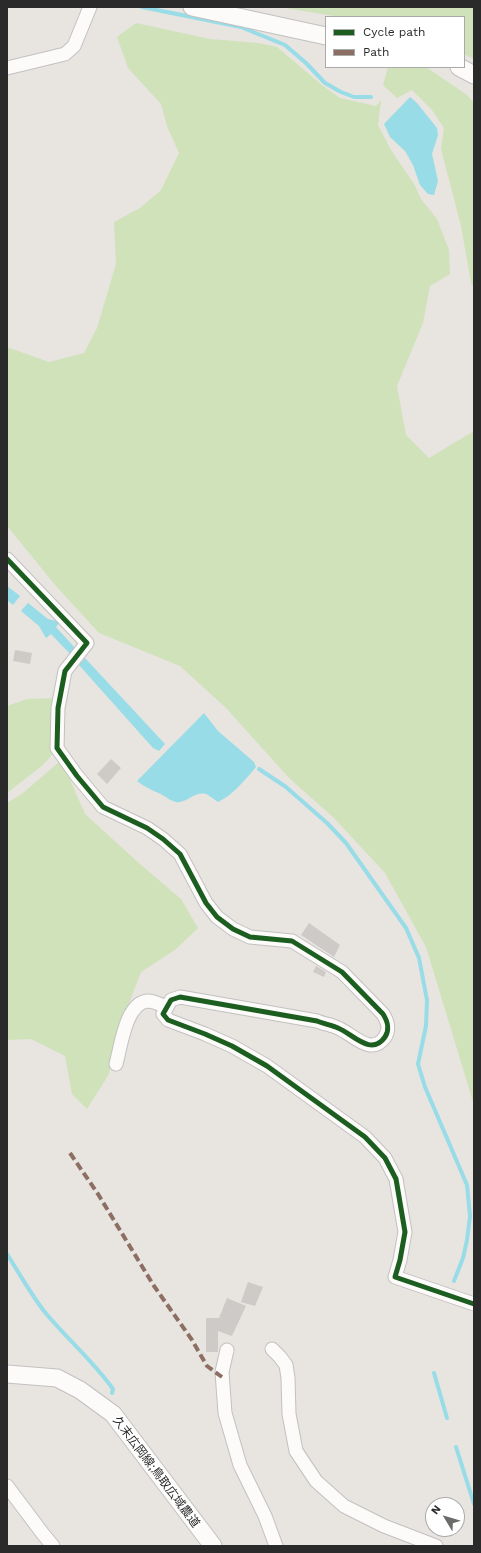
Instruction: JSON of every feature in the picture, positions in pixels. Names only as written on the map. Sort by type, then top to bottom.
[{"type":"street","points":[[7,68],[65,54],[74,46],[90,7]]},
{"type":"street","points":[[192,7],[325,36]]},
{"type":"street","points":[[462,68],[474,75]]},
{"type":"street","points":[[7,559],[87,643],[65,671],[58,708],[57,748],[102,807],[148,828],[180,854],[206,903],[217,917],[233,929],[250,937],[292,941],[342,972],[383,1014],[387,1022],[388,1030],[384,1039],[373,1045],[366,1045],[339,1028],[317,1021],[180,997],[171,1000],[163,1014],[168,1020],[232,1046],[267,1066],[365,1137],[385,1158],[396,1179],[405,1232],[395,1277],[474,1304]]},
{"type":"street","points":[[116,1064],[131,1012],[140,1003],[150,1001],[166,1007]]},
{"type":"street","points":[[272,1349],[286,1365],[288,1378],[288,1414],[296,1451],[316,1481],[344,1506],[384,1526],[436,1546]]},
{"type":"street","points":[[227,1350],[222,1372],[225,1413],[240,1465],[265,1516],[276,1546]]},
{"type":"street","name":"久末広岡線;鳥取広域農道","points":[[7,1374],[57,1378],[80,1390],[113,1414],[213,1546]]},
{"type":"street","points":[[7,1486],[53,1546]]},
{"type":"green space","points":[[279,7],[474,7],[474,59],[465,54],[465,16],[334,16]]},
{"type":"green space","points":[[136,23],[210,39],[258,43],[277,47],[323,86],[340,98],[376,106],[381,100],[378,125],[391,150],[414,184],[421,199],[437,219],[449,250],[450,274],[430,286],[423,323],[397,386],[406,435],[429,458],[474,431],[474,1105],[426,947],[385,873],[334,818],[289,778],[226,708],[180,666],[99,633],[56,586],[7,526],[7,347],[49,362],[84,353],[97,328],[116,264],[114,222],[140,208],[161,190],[179,153],[167,126],[161,104],[128,68],[117,37]]},
{"type":"green space","points":[[388,68],[427,68],[467,95],[474,103],[474,288],[471,283],[461,226],[441,149],[444,128],[432,110],[412,90],[397,98],[383,85]]},
{"type":"green space","points":[[57,698],[52,755],[43,765],[7,793],[7,706],[27,699]]},
{"type":"green space","points":[[59,762],[64,766],[85,814],[181,899],[198,928],[175,950],[141,972],[118,1032],[109,1074],[87,1109],[72,1094],[65,1056],[31,1039],[7,1040],[7,803],[23,793]]},
{"type":"water","points":[[410,97],[417,103],[437,128],[438,135],[432,154],[438,181],[434,195],[428,194],[420,185],[413,165],[405,151],[390,137],[384,124]]},
{"type":"water","points":[[7,586],[20,596],[13,605],[7,600]]},
{"type":"water","points":[[28,603],[48,619],[60,622],[56,627],[76,649],[72,656],[51,634],[46,638],[39,626],[21,611]]},
{"type":"water","points":[[85,658],[165,744],[159,751],[153,748],[79,665]]},
{"type":"water","points":[[204,713],[218,731],[254,762],[256,767],[238,787],[218,802],[208,795],[199,794],[184,801],[176,802],[137,781]]},
{"type":"building","points":[[15,650],[32,653],[30,664],[13,661]]},
{"type":"building","points":[[111,759],[121,768],[107,784],[97,774]]},
{"type":"building","points":[[309,923],[340,945],[334,957],[301,935]]},
{"type":"building","points":[[316,966],[326,972],[324,977],[313,972]]},
{"type":"building","points":[[248,1282],[263,1287],[255,1306],[241,1302]]},
{"type":"building","points":[[227,1298],[246,1306],[232,1336],[218,1331],[218,1352],[206,1352],[206,1318],[219,1318]]},
{"type":"waterway","points":[[142,7],[241,27],[285,45],[306,63],[325,83],[341,92],[354,97],[371,97]]},
{"type":"waterway","points":[[259,769],[286,787],[327,823],[346,843],[406,928],[419,958],[427,1000],[426,1026],[418,1064],[425,1087],[467,1185],[470,1216],[467,1240],[463,1258],[454,1281]]},
{"type":"waterway","points":[[7,1254],[44,1311],[105,1379],[113,1389],[112,1393]]},
{"type":"waterway","points":[[434,1373],[447,1418]]},
{"type":"waterway","points":[[456,1447],[474,1504]]},
{"type":"marked path","points":[[70,1153],[98,1194],[154,1286],[192,1340],[207,1366],[222,1377]]},
{"type":"cycle path","points":[[7,559],[87,643],[65,671],[58,708],[57,748],[77,776],[103,807],[147,828],[163,839],[180,854],[206,903],[217,917],[233,929],[250,937],[292,941],[342,972],[383,1014],[388,1028],[387,1034],[380,1043],[368,1045],[338,1028],[317,1021],[180,997],[171,1000],[163,1014],[168,1020],[232,1046],[267,1066],[365,1137],[385,1158],[396,1179],[405,1232],[395,1277],[474,1304]]}]
